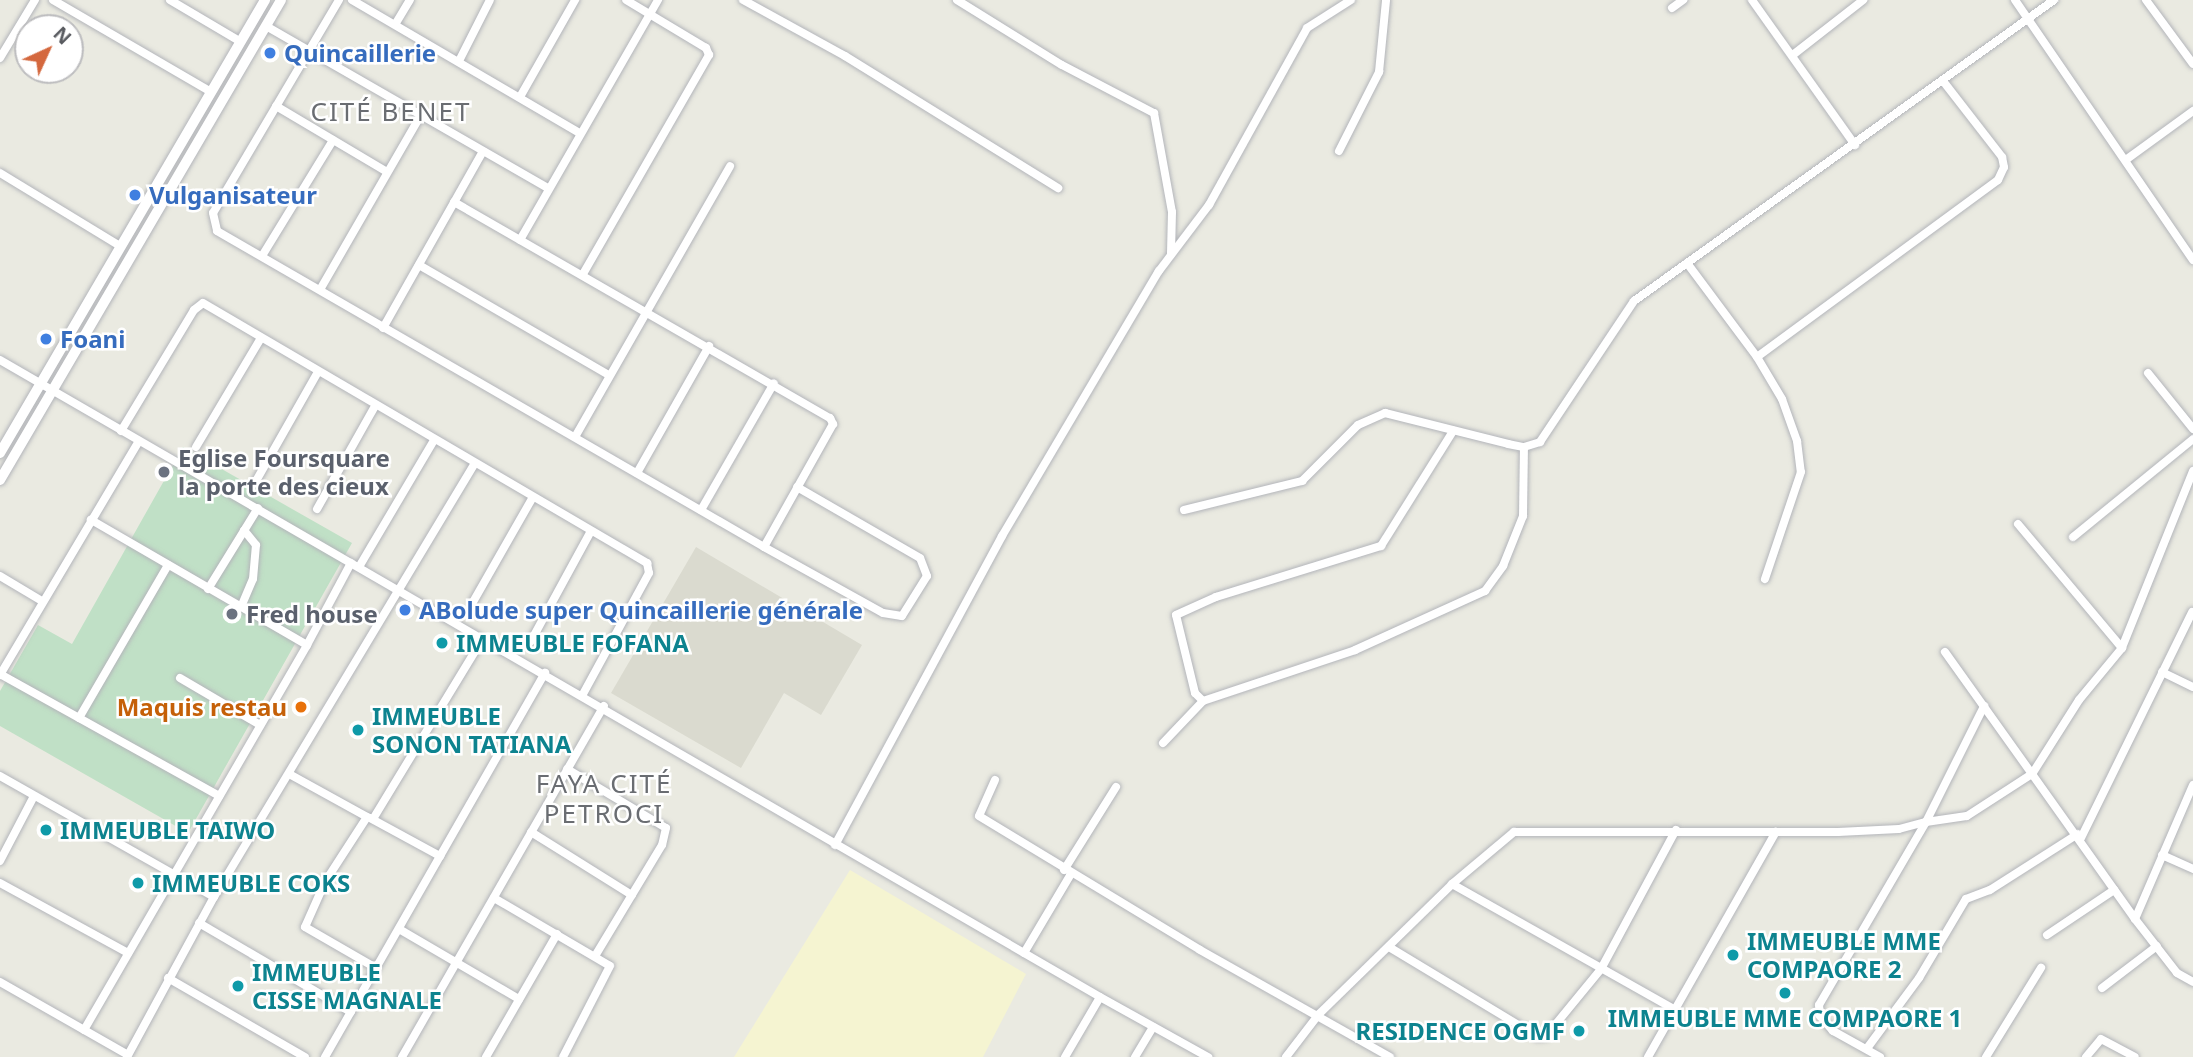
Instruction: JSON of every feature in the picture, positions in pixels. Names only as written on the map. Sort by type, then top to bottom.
[{"type":"main road","points":[[0,453],[265,0]]},
{"type":"main road","points":[[0,480],[281,0]]},
{"type":"street","points":[[0,58],[35,0]]},
{"type":"street","points":[[53,0],[211,92]]},
{"type":"street","points":[[170,0],[241,42]]},
{"type":"street","points":[[339,0],[211,219],[225,237],[321,288],[383,328],[764,547],[895,618],[902,615],[927,576],[920,558],[797,487]]},
{"type":"street","points":[[352,0],[396,23],[580,133]]},
{"type":"street","points":[[396,23],[410,0]]},
{"type":"street","points":[[459,61],[490,0]]},
{"type":"street","points":[[520,97],[575,0]]},
{"type":"street","points":[[583,274],[709,55],[706,48],[626,0]]},
{"type":"street","points":[[520,240],[658,0]]},
{"type":"street","points":[[743,0],[845,56],[1058,188]]},
{"type":"street","points":[[957,0],[1062,65],[1154,113],[1172,212],[1171,254]]},
{"type":"street","points":[[835,845],[989,560],[1171,254],[1209,205],[1307,28],[1351,0]]},
{"type":"street","points":[[1339,151],[1379,72],[1386,0]]},
{"type":"street","points":[[1672,8],[1683,0]]},
{"type":"street","points":[[1752,0],[1794,54],[1855,145]]},
{"type":"street","points":[[1794,54],[1863,0]]},
{"type":"street","points":[[2015,0],[2127,159],[2193,260]]},
{"type":"street","points":[[1184,510],[1302,481],[1371,417],[1385,413],[1524,447],[1541,442],[1551,432],[1634,301],[2054,0]]},
{"type":"street","points":[[2146,0],[2193,64]]},
{"type":"street","points":[[267,26],[548,188]]},
{"type":"street","points":[[1757,357],[1998,180],[2004,167],[2002,157],[1943,81]]},
{"type":"street","points":[[276,106],[387,172]]},
{"type":"street","points":[[2127,159],[2193,111]]},
{"type":"street","points":[[321,288],[421,115]]},
{"type":"street","points":[[262,256],[333,140]]},
{"type":"street","points":[[383,328],[483,151]]},
{"type":"street","points":[[575,437],[730,166]]},
{"type":"street","points":[[0,173],[120,246]]},
{"type":"street","points":[[454,202],[826,414],[833,424],[764,547]]},
{"type":"street","points":[[1687,262],[1757,357],[1782,399],[1801,457],[1801,472],[1766,579]]},
{"type":"street","points":[[419,265],[609,375]]},
{"type":"street","points":[[121,431],[194,310],[202,303],[650,568],[583,694]]},
{"type":"street","points":[[196,447],[261,338]]},
{"type":"street","points":[[637,473],[709,346]]},
{"type":"street","points":[[0,360],[40,386],[258,508],[482,640],[604,706],[835,845],[1100,998],[1208,1057]]},
{"type":"street","points":[[256,481],[318,372]]},
{"type":"street","points":[[2148,373],[2193,429]]},
{"type":"street","points":[[701,510],[774,383]]},
{"type":"street","points":[[317,509],[375,406]]},
{"type":"street","points":[[1203,701],[1195,693],[1176,615],[1216,597],[1381,546],[1453,431]]},
{"type":"street","points":[[2073,537],[2193,439]]},
{"type":"street","points":[[84,1030],[307,645],[434,440]]},
{"type":"street","points":[[139,441],[0,674],[219,796]]},
{"type":"street","points":[[1163,743],[1203,701],[1355,650],[1485,591],[1503,566],[1523,516],[1524,447]]},
{"type":"street","points":[[0,982],[127,1056],[214,897],[291,775],[397,590],[475,463]]},
{"type":"street","points":[[1286,1057],[1319,1014],[1452,884],[1514,832],[1899,829],[1966,816],[2032,774],[2079,700],[2122,648],[2193,471]]},
{"type":"street","points":[[472,601],[533,497]]},
{"type":"street","points":[[208,589],[258,508]]},
{"type":"street","points":[[91,520],[307,645]]},
{"type":"street","points":[[2018,524],[2122,648]]},
{"type":"street","points":[[241,607],[253,579],[256,545],[244,530]]},
{"type":"street","points":[[531,640],[591,531]]},
{"type":"street","points":[[79,718],[168,565]]},
{"type":"street","points":[[0,576],[42,601]]},
{"type":"street","points":[[1868,1047],[1919,978],[1966,899],[1990,890],[2080,836],[2192,612]]},
{"type":"street","points":[[376,968],[305,927],[325,882],[370,818],[482,640]]},
{"type":"street","points":[[1945,652],[2080,836],[2135,919],[2157,947],[2192,979]]},
{"type":"street","points":[[2162,672],[2193,687]]},
{"type":"street","points":[[325,1057],[545,673]]},
{"type":"street","points":[[180,678],[260,725]]},
{"type":"street","points":[[402,1057],[454,960],[494,898],[604,706]]},
{"type":"street","points":[[1878,1056],[1868,1047],[1833,1031],[1820,1016],[1819,1005],[1926,822],[1984,706]]},
{"type":"street","points":[[568,769],[666,828],[662,845],[595,956]]},
{"type":"street","points":[[291,775],[440,856]]},
{"type":"street","points":[[0,776],[214,897]]},
{"type":"street","points":[[995,780],[979,816],[1067,872],[1391,1057]]},
{"type":"street","points":[[2135,919],[2193,785]]},
{"type":"street","points":[[1024,953],[1116,787]]},
{"type":"street","points":[[0,861],[34,796]]},
{"type":"street","points":[[1389,947],[1538,1037],[1552,1032],[1601,969],[1676,830]]},
{"type":"street","points":[[531,832],[632,895]]},
{"type":"street","points":[[1648,1057],[1776,832]]},
{"type":"street","points":[[2162,855],[2193,869]]},
{"type":"street","points":[[0,883],[128,953]]},
{"type":"street","points":[[1452,884],[1674,1009]]},
{"type":"street","points":[[2047,935],[2115,890]]},
{"type":"street","points":[[494,898],[595,956],[610,968],[562,1057]]},
{"type":"street","points":[[199,923],[351,1012]]},
{"type":"street","points":[[399,929],[519,999]]},
{"type":"street","points":[[486,1057],[556,934]]},
{"type":"street","points":[[2102,988],[2157,947]]},
{"type":"street","points":[[1986,1057],[2041,968]]},
{"type":"street","points":[[168,978],[305,1057]]},
{"type":"street","points":[[1065,1057],[1100,998]]},
{"type":"street","points":[[1135,1057],[1153,1027]]},
{"type":"street","points":[[2087,1057],[2101,1039],[2135,1057]]},
{"type":"shaded area","points":[[183,447],[352,543],[188,833],[0,726],[0,691],[38,625],[72,644]]},
{"type":"shaded area","points":[[696,547],[862,645],[821,715],[784,693],[741,768],[611,693]]},
{"type":"sand","points":[[850,870],[1026,974],[983,1057],[734,1057]]},
{"type":"place","name":"Quincaillerie","points":[[270,53]]},
{"type":"place","name":"Vulganisateur","points":[[135,195]]},
{"type":"place","name":"Foani","points":[[46,339]]},
{"type":"place","name":"Eglise Foursquare la porte des cieux","points":[[164,472]]},
{"type":"place","name":"ABolude super Quincaillerie générale","points":[[405,610]]},
{"type":"place","name":"Fred house","points":[[232,614]]},
{"type":"place","name":"IMMEUBLE FOFANA","points":[[442,643]]},
{"type":"place","name":"Maquis restau","points":[[301,707]]},
{"type":"place","name":"IMMEUBLE SONON TATIANA","points":[[358,730]]},
{"type":"place","name":"IMMEUBLE TAIWO","points":[[46,830]]},
{"type":"place","name":"IMMEUBLE COKS","points":[[138,883]]},
{"type":"place","name":"IMMEUBLE MME COMPAORE 2","points":[[1733,955]]},
{"type":"place","name":"IMMEUBLE CISSE MAGNALE","points":[[238,986]]},
{"type":"place","name":"IMMEUBLE MME COMPAORE 1","points":[[1785,993]]},
{"type":"place","name":"RESIDENCE OGMF","points":[[1579,1031]]},
{"type":"district","name":"CITÉ BENET","points":[[391,112]]},
{"type":"district","name":"FAYA CITÉ PETROCI","points":[[604,799]]}]
